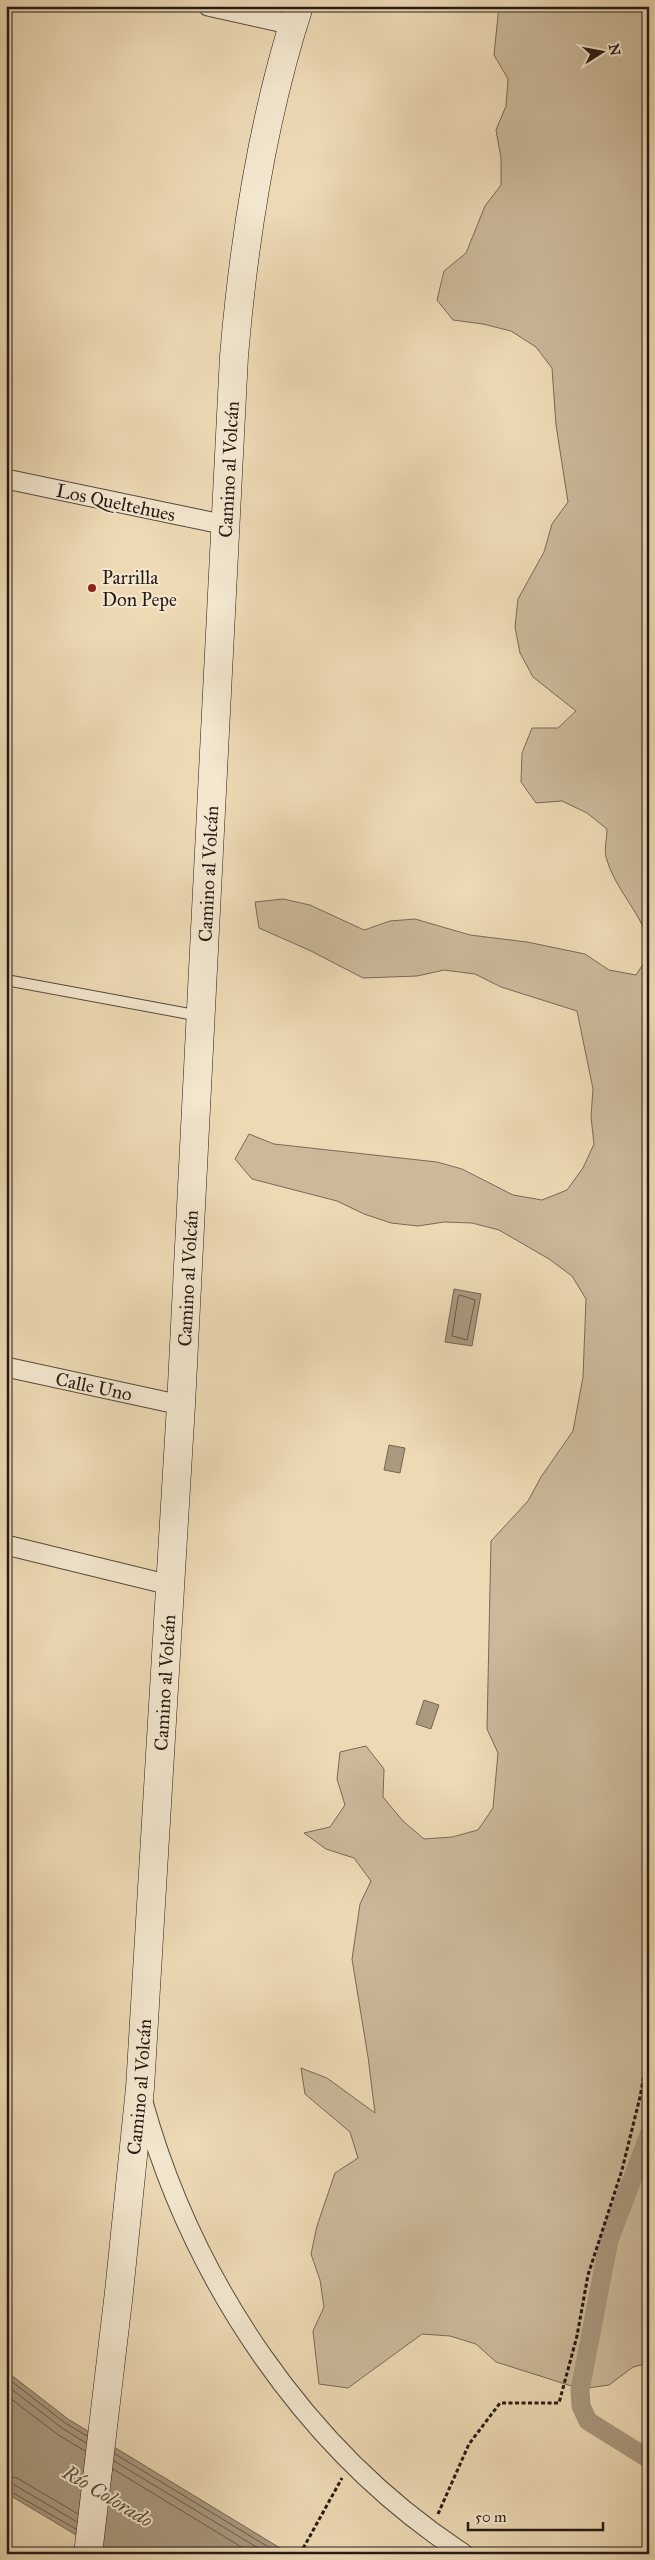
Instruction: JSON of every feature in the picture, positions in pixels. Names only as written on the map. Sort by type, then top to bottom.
[{"type":"main road","name":"Camino al Volcán","points":[[88,2554],[119,2292],[140,2088],[181,1405],[234,356],[247,235],[259,162],[296,16]]},
{"type":"street","points":[[208,6],[296,16]]},
{"type":"street","name":"Los Queltehues","points":[[6,479],[226,525]]},
{"type":"street","name":"Calle Uno","points":[[6,1367],[181,1405]]},
{"type":"street","points":[[6,1545],[170,1585]]},
{"type":"street","points":[[140,2088],[159,2152],[180,2208],[220,2290],[271,2367],[351,2464],[430,2532],[464,2554]]},
{"type":"lane","points":[[6,980],[201,1016]]},
{"type":"path","points":[[649,1912],[644,1936],[649,1961]]},
{"type":"path","points":[[430,2532],[469,2444],[500,2402],[559,2403],[577,2336],[588,2275],[622,2170],[640,2097],[649,2048]]},
{"type":"path","points":[[300,2554],[308,2536],[351,2464]]},
{"type":"shaded area","points":[[499,6],[649,6],[649,942],[640,920],[610,868],[605,854],[607,829],[587,813],[562,801],[536,803],[521,782],[522,753],[532,728],[558,728],[576,711],[533,677],[520,653],[515,627],[518,599],[544,552],[552,524],[568,502],[556,425],[552,368],[536,347],[511,331],[483,324],[453,320],[437,300],[444,271],[466,253],[485,206],[501,185],[501,158],[496,130],[506,106],[508,79],[494,55]]},
{"type":"shaded area","points":[[283,899],[310,905],[364,930],[390,921],[415,919],[470,935],[527,942],[585,954],[609,970],[636,975],[649,955],[649,2363],[633,2367],[609,2385],[581,2389],[496,2362],[476,2344],[450,2336],[422,2334],[348,2388],[319,2384],[313,2331],[324,2307],[320,2280],[311,2254],[317,2226],[335,2173],[358,2158],[350,2132],[305,2094],[301,2068],[327,2078],[375,2113],[352,1959],[360,1904],[371,1881],[354,1858],[326,1849],[304,1833],[330,1827],[345,1805],[337,1779],[340,1752],[366,1746],[384,1769],[383,1797],[403,1821],[424,1839],[452,1837],[478,1830],[493,1808],[498,1753],[487,1729],[491,1541],[528,1501],[541,1477],[573,1431],[583,1377],[586,1299],[572,1276],[549,1259],[499,1230],[472,1223],[444,1222],[418,1226],[391,1223],[364,1214],[337,1201],[252,1179],[235,1159],[249,1134],[274,1144],[437,1162],[462,1169],[513,1195],[542,1200],[567,1190],[583,1168],[594,1144],[591,1117],[593,1089],[577,1011],[501,987],[475,974],[444,970],[417,976],[363,978],[311,951],[259,928],[255,902]]},
{"type":"water","points":[[454,1289],[481,1294],[472,1346],[445,1342]]},
{"type":"water","points":[[389,1445],[405,1448],[400,1473],[384,1470]]},
{"type":"water","points":[[424,1700],[439,1705],[431,1729],[416,1724]]},
{"type":"water","name":"Río Colorado","points":[[6,2371],[68,2419],[290,2554],[108,2554],[6,2493]]},
{"type":"waterway","points":[[649,2135],[609,2240],[580,2390],[581,2406],[588,2421],[649,2459]]},
{"type":"place","name":"Parrilla Don Pepe","points":[[92,588]]}]
